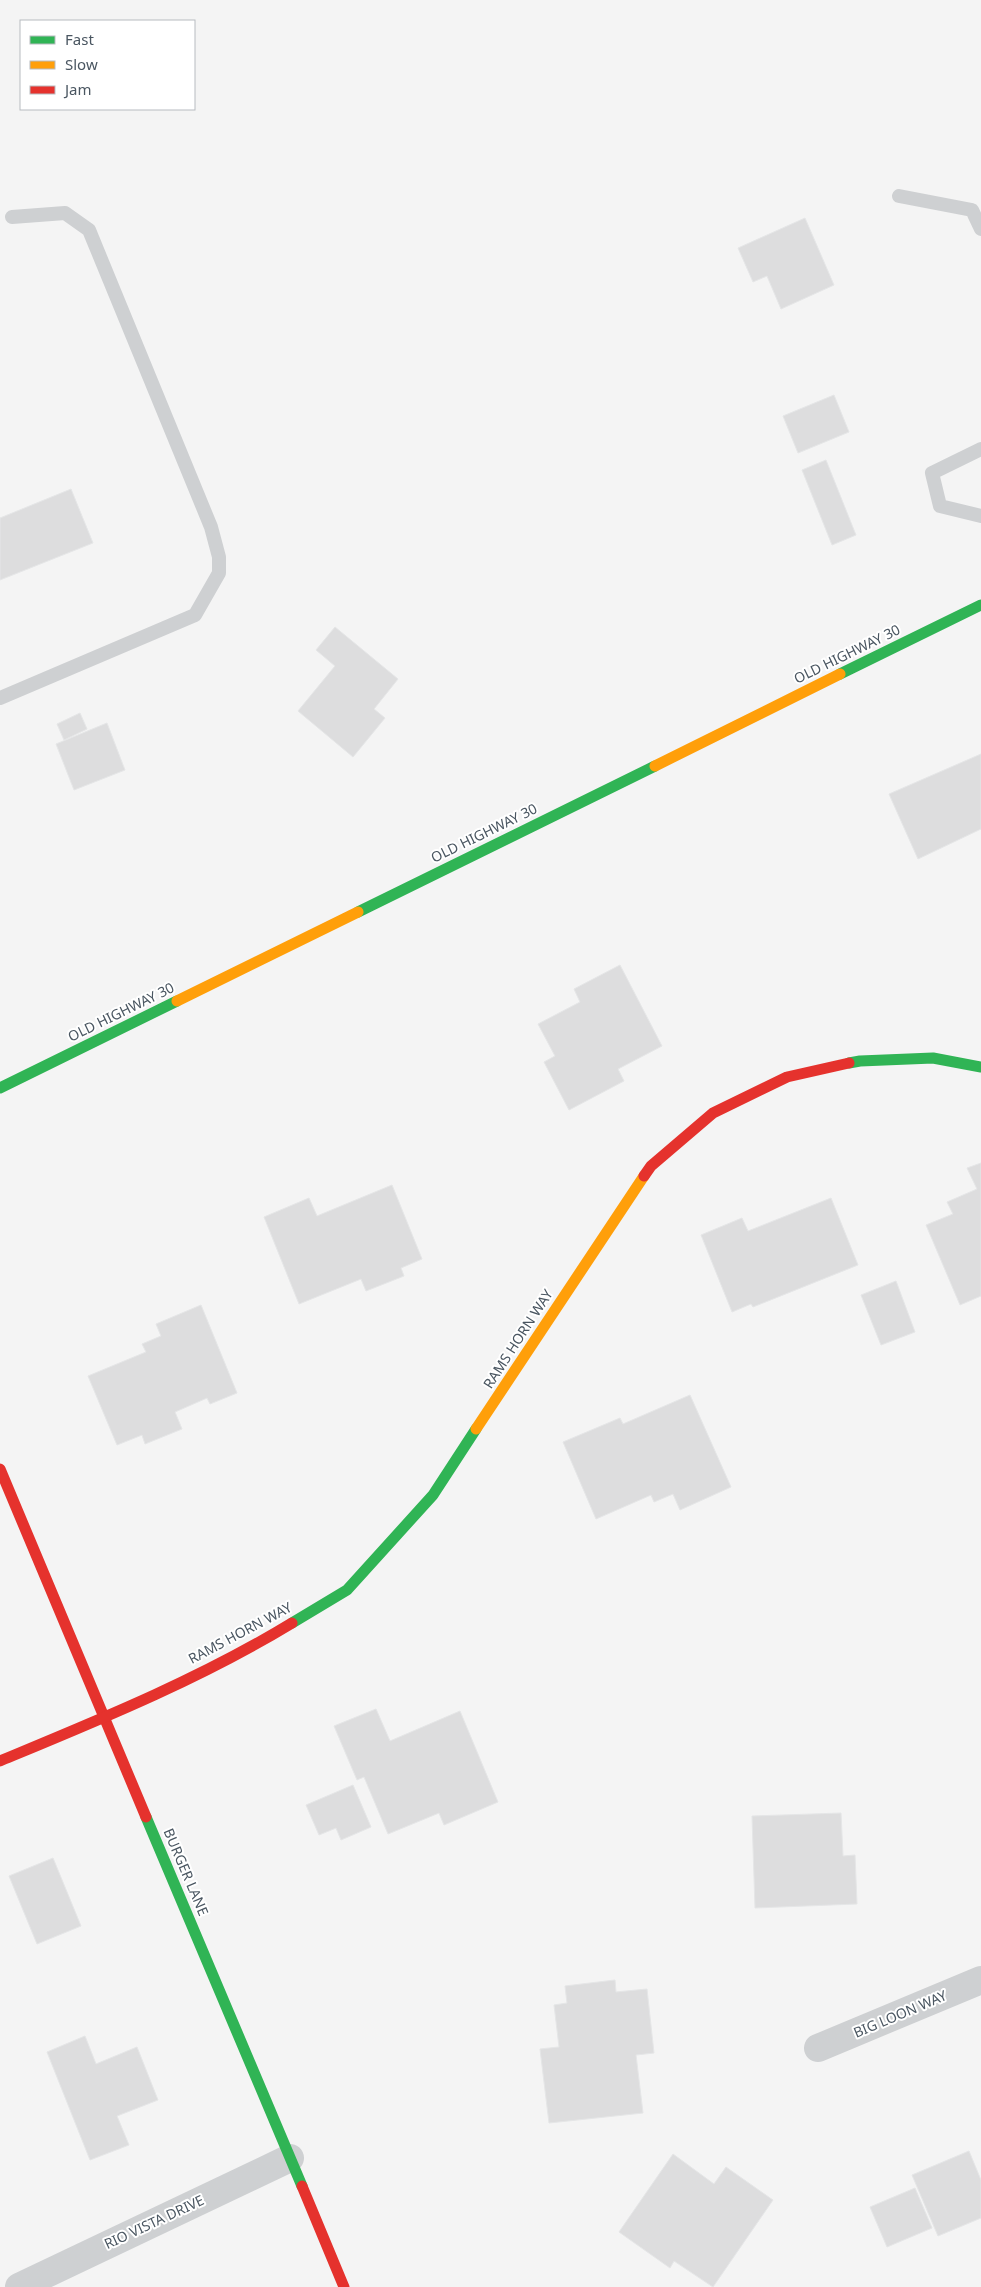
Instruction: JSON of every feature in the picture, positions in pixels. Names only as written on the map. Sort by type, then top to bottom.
[{"type":"street","name":"OLD HIGHWAY 30","points":[[0,1088],[981,605]]},
{"type":"street","name":"RAMS HORN WAY","points":[[0,1761],[106,1718],[256,1645],[347,1590],[433,1496],[651,1166],[713,1113],[787,1077],[860,1060],[933,1058],[981,1067]]},
{"type":"street","name":"BURGER LANE","points":[[0,1469],[344,2287]]},
{"type":"street","name":"BIG LOON WAY","points":[[818,2048],[981,1980]]},
{"type":"street","name":"RIO VISTA DRIVE","points":[[19,2287],[290,2158]]},
{"type":"lane","points":[[899,196],[972,210],[981,229]]},
{"type":"lane","points":[[0,698],[195,615],[219,573],[219,557],[212,527],[88,230],[65,212],[12,217]]},
{"type":"lane","points":[[981,448],[932,473],[940,506],[981,516]]},
{"type":"building","points":[[805,218],[834,285],[781,309],[767,276],[753,282],[738,248]]},
{"type":"building","points":[[834,395],[849,432],[798,453],[783,416]]},
{"type":"building","points":[[826,460],[856,535],[832,545],[802,470]]},
{"type":"building","points":[[71,489],[93,543],[0,580],[0,518]]},
{"type":"building","points":[[335,627],[398,679],[374,709],[385,718],[353,757],[298,711],[335,666],[316,650]]},
{"type":"building","points":[[80,713],[87,729],[64,740],[57,724]]},
{"type":"building","points":[[107,723],[125,770],[74,790],[56,744]]},
{"type":"building","points":[[981,754],[981,829],[918,859],[889,794]]},
{"type":"building","points":[[620,965],[662,1046],[618,1069],[624,1081],[569,1110],[544,1062],[555,1056],[538,1024],[580,1002],[574,989]]},
{"type":"building","points":[[981,1163],[981,1296],[960,1305],[926,1225],[953,1214],[947,1202],[977,1189],[967,1168]]},
{"type":"building","points":[[392,1185],[422,1259],[401,1268],[404,1276],[366,1291],[361,1279],[299,1304],[264,1217],[309,1198],[317,1216]]},
{"type":"building","points":[[831,1198],[858,1265],[753,1307],[751,1304],[732,1312],[701,1235],[742,1218],[748,1231]]},
{"type":"building","points":[[896,1281],[915,1332],[881,1345],[861,1295]]},
{"type":"building","points":[[201,1305],[237,1393],[210,1404],[207,1398],[175,1412],[182,1429],[145,1444],[142,1435],[117,1445],[88,1376],[146,1352],[142,1344],[161,1336],[156,1324]]},
{"type":"building","points":[[690,1395],[731,1487],[680,1510],[673,1494],[654,1502],[651,1495],[596,1519],[563,1442],[620,1418],[623,1424]]},
{"type":"building","points":[[376,1709],[390,1741],[460,1711],[498,1802],[444,1825],[439,1813],[388,1834],[364,1777],[357,1780],[334,1726]]},
{"type":"building","points":[[353,1785],[371,1827],[341,1840],[336,1828],[319,1835],[306,1805]]},
{"type":"building","points":[[841,1813],[843,1856],[855,1855],[857,1904],[755,1908],[752,1816]]},
{"type":"building","points":[[53,1858],[81,1926],[37,1944],[9,1876]]},
{"type":"building","points":[[615,1980],[616,1992],[647,1989],[654,2053],[636,2055],[643,2113],[549,2123],[540,2049],[559,2047],[554,2005],[567,2003],[565,1986]]},
{"type":"building","points":[[85,2036],[96,2064],[137,2047],[158,2100],[117,2116],[129,2145],[90,2160],[47,2052]]},
{"type":"building","points":[[969,2151],[981,2180],[981,2218],[938,2236],[912,2175]]},
{"type":"building","points":[[673,2154],[714,2184],[726,2167],[773,2200],[713,2287],[674,2261],[670,2268],[619,2232]]},
{"type":"building","points":[[915,2188],[932,2228],[887,2247],[870,2207]]},
{"type":"traffic: fast","points":[[840,674],[981,605]]},
{"type":"traffic: fast","points":[[358,912],[655,766]]},
{"type":"traffic: fast","points":[[0,1088],[177,1001]]},
{"type":"traffic: fast","points":[[849,1063],[933,1058],[981,1067]]},
{"type":"traffic: fast","points":[[292,1623],[347,1590],[433,1495],[476,1429]]},
{"type":"traffic: fast","points":[[146,1817],[302,2186]]},
{"type":"traffic: slow","points":[[655,766],[840,674]]},
{"type":"traffic: slow","points":[[177,1001],[358,912]]},
{"type":"traffic: slow","points":[[476,1429],[644,1176]]},
{"type":"traffic: jam","points":[[644,1176],[651,1166],[713,1113],[787,1077],[849,1063]]},
{"type":"traffic: jam","points":[[0,1469],[146,1817]]},
{"type":"traffic: jam","points":[[0,1761],[149,1698],[221,1662],[292,1623]]},
{"type":"traffic: jam","points":[[302,2186],[344,2287]]}]
